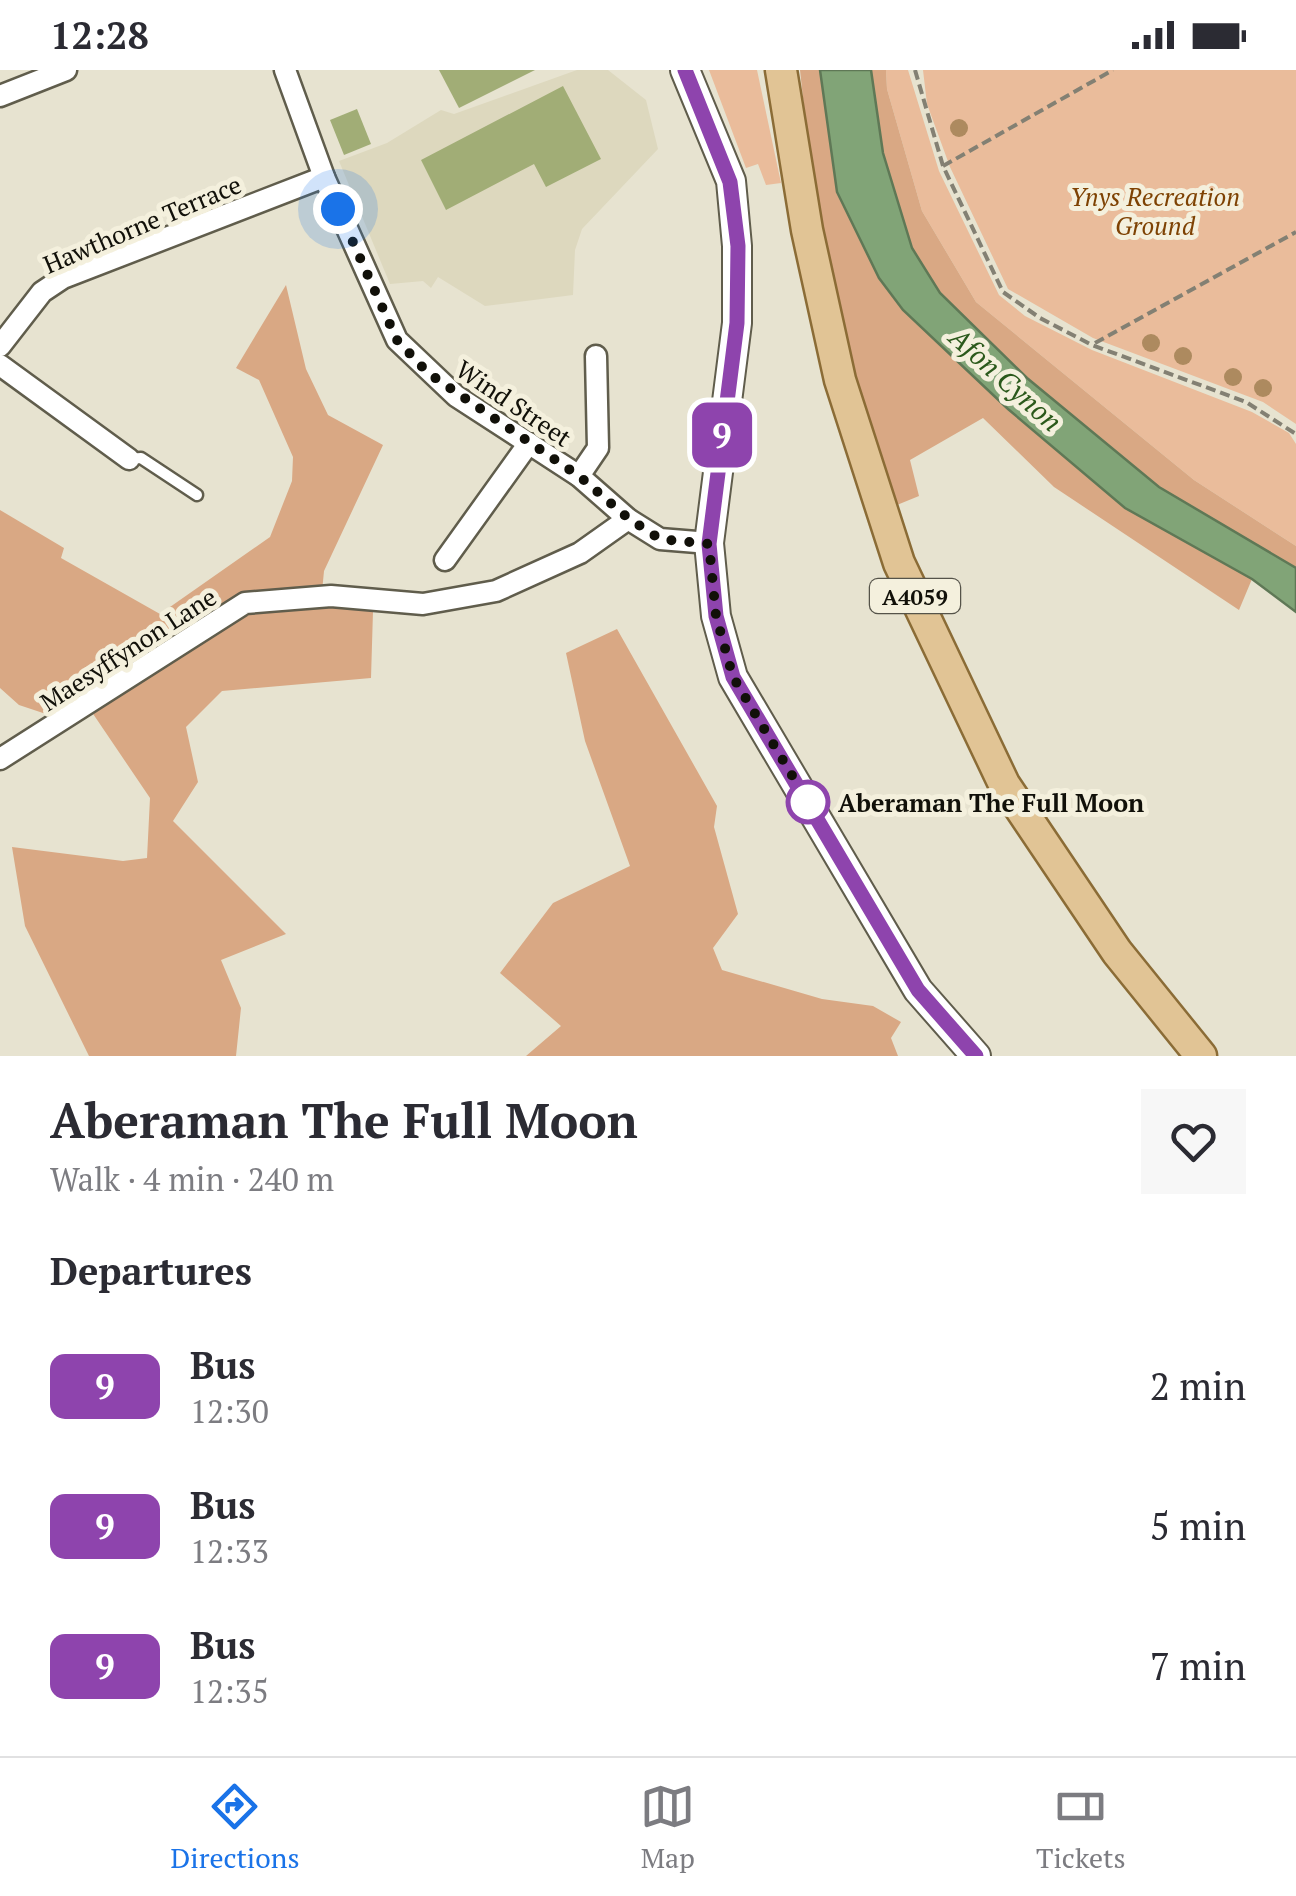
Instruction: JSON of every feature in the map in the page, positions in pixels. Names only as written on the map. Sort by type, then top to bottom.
[{"type":"main road","points":[[685,70],[730,182],[738,246],[737,323],[709,544],[716,616],[733,677],[918,990],[976,1056]]},
{"type":"main road","name":"A4059","points":[[782,70],[808,230],[840,380],[899,563],[1004,784],[1117,952],[1200,1056]]},
{"type":"street","points":[[0,96],[66,70]]},
{"type":"street","name":"Wind Street","points":[[285,70],[324,177],[397,340],[456,396],[579,476],[628,518],[660,539],[709,544]]},
{"type":"street","name":"Hawthorne Terrace","points":[[0,346],[42,292],[63,278],[324,177]]},
{"type":"street","points":[[579,476],[598,448],[596,356]]},
{"type":"street","points":[[0,365],[129,459]]},
{"type":"street","points":[[445,560],[529,443]]},
{"type":"street","name":"Maesyffynon Lane","points":[[0,758],[245,603],[331,596],[423,604],[496,591],[580,552],[628,518]]},
{"type":"lane","points":[[129,459],[141,458],[197,496]]},
{"type":"path","points":[[915,70],[943,166],[1003,292],[1040,318],[1092,344],[1246,402],[1296,434]]},
{"type":"path","points":[[943,166],[1113,70]]},
{"type":"path","points":[[1092,344],[1296,232]]},
{"type":"shaded area","points":[[577,70],[608,70],[646,100],[658,149],[582,229],[575,250],[573,295],[485,306],[438,277],[431,288],[423,281],[390,284],[339,161],[387,143],[441,110],[454,114]]},
{"type":"shaded area","points":[[800,70],[820,70],[837,192],[1125,508],[1252,579],[1239,610],[1054,487],[983,418],[910,460],[919,496],[892,507],[836,318],[811,173]]},
{"type":"shaded area","points":[[871,70],[886,70],[887,89],[922,211],[976,302],[1194,480],[1296,546],[1296,568],[1159,487],[1027,378],[939,293],[912,248],[883,153]]},
{"type":"shaded area","points":[[286,285],[306,369],[328,415],[383,445],[324,571],[321,602],[373,611],[371,678],[222,691],[186,727],[198,782],[173,821],[286,934],[221,960],[241,1008],[236,1056],[89,1056],[25,926],[12,847],[123,861],[147,858],[150,798],[83,699],[55,717],[19,705],[0,688],[0,510],[64,548],[61,558],[160,614],[270,537],[292,481],[293,457],[259,380],[236,368]]},
{"type":"shaded area","points":[[617,629],[717,806],[714,827],[738,914],[713,948],[722,970],[822,999],[873,1006],[901,1022],[891,1038],[898,1056],[526,1056],[561,1026],[500,973],[553,903],[630,866],[585,741],[566,653]]},
{"type":"green space","points":[[709,70],[757,70],[781,183],[766,185],[758,164],[746,168]]},
{"type":"green space","points":[[886,70],[908,70],[939,171],[999,295],[1025,316],[1092,350],[1252,412],[1289,433],[1296,444],[1296,546],[1194,480],[976,302],[922,211],[887,89]]},
{"type":"green space","name":"Ynys Recreation Ground","points":[[923,70],[1296,70],[1296,424],[1263,402],[1093,338],[1008,289],[950,167],[927,104]]},
{"type":"water","name":"Afon Cynon","points":[[820,70],[871,70],[883,153],[912,248],[940,293],[1027,378],[1159,487],[1296,568],[1296,612],[1252,579],[1125,508],[1008,409],[903,310],[879,278],[837,192]]},
{"type":"building","points":[[439,70],[535,70],[459,108]]},
{"type":"building","points":[[563,86],[601,159],[546,187],[534,164],[446,210],[421,160]]},
{"type":"building","points":[[357,109],[371,144],[344,155],[330,120]]},
{"type":"bus line","name":"9","points":[[685,70],[730,182],[738,246],[737,323],[709,544],[716,616],[733,677],[918,990],[976,1056]]},
{"type":"place","name":"Aberaman The Full Moon","points":[[808,802]]},
{"type":"route","points":[[338,209],[397,340],[428,373],[456,396],[579,476],[628,518],[660,539],[709,544],[716,616],[733,677],[809,805],[808,802]]}]
